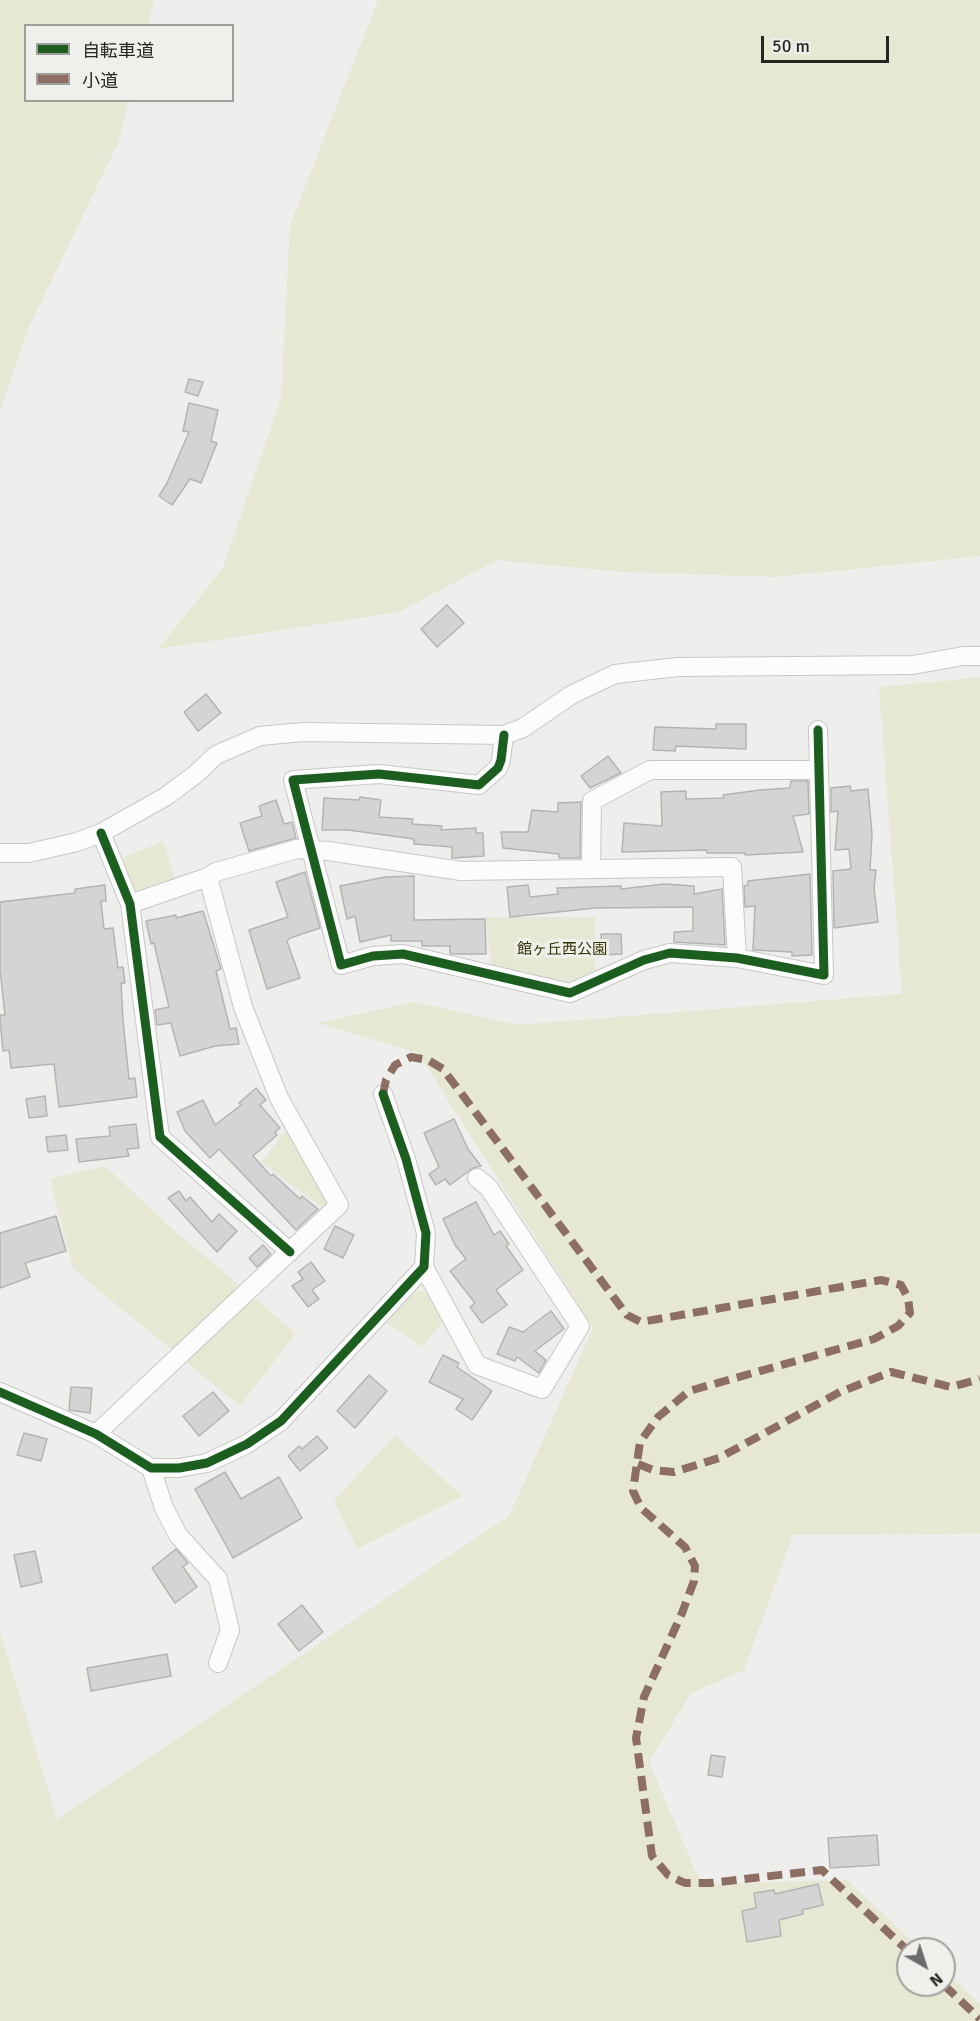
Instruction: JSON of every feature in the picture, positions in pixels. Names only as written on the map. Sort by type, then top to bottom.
[{"type":"street","points":[[0,853],[29,852],[77,842],[101,833],[165,797],[196,774],[216,755],[260,736],[303,732],[504,735],[524,728],[571,695],[615,674],[678,667],[913,665],[963,656],[980,656]]},
{"type":"street","points":[[504,735],[498,768],[479,785],[379,774],[293,780],[341,965],[373,956],[403,954],[570,993],[644,960],[669,953],[737,958],[824,975],[818,730]]},
{"type":"street","points":[[591,869],[592,801],[650,770],[819,770]]},
{"type":"street","points":[[101,833],[130,904],[160,1137],[290,1252]]},
{"type":"street","points":[[130,904],[208,877],[216,872],[297,849],[461,871],[732,867],[737,958]]},
{"type":"street","points":[[96,1434],[339,1205],[279,1098],[243,1007],[208,877]]},
{"type":"street","points":[[383,1094],[406,1159],[426,1233],[424,1267],[477,1365],[542,1389],[580,1326],[489,1188],[477,1178]]},
{"type":"street","points":[[0,1392],[96,1434],[151,1468],[179,1468],[207,1463],[247,1444],[281,1421],[424,1267]]},
{"type":"street","points":[[151,1468],[164,1508],[178,1535],[218,1579],[230,1630],[218,1663]]},
{"type":"green space","points":[[0,0],[154,0],[148,24],[24,24],[24,102],[129,102],[118,143],[29,327],[0,410]]},
{"type":"green space","points":[[378,0],[980,0],[980,556],[776,577],[622,572],[497,560],[399,612],[158,649],[223,568],[281,398],[290,225]]},
{"type":"green space","points":[[980,677],[980,1534],[793,1535],[744,1670],[691,1693],[649,1762],[701,1884],[847,1880],[908,1937],[896,1937],[896,1997],[956,1997],[956,1981],[980,2004],[980,2021],[0,2021],[0,1631],[57,1819],[509,1516],[593,1328],[418,1053],[318,1023],[414,1002],[517,1025],[902,994],[879,687]]},
{"type":"green space","points":[[163,841],[175,879],[133,893],[120,859]]},
{"type":"green space","name":"館ヶ丘西公園","points":[[486,917],[595,917],[595,970],[568,985],[491,967]]},
{"type":"green space","points":[[288,1128],[329,1202],[322,1208],[261,1162]]},
{"type":"green space","points":[[105,1166],[170,1227],[296,1333],[240,1406],[73,1269],[50,1179]]},
{"type":"green space","points":[[413,1290],[428,1292],[442,1322],[422,1347],[386,1322]]},
{"type":"green space","points":[[395,1435],[462,1496],[357,1549],[334,1501]]},
{"type":"building","points":[[189,379],[203,382],[198,396],[185,392]]},
{"type":"building","points":[[189,403],[218,410],[211,441],[217,443],[201,483],[190,479],[172,505],[159,496],[189,432],[183,431]]},
{"type":"building","points":[[447,605],[464,623],[437,647],[421,629]]},
{"type":"building","points":[[206,694],[221,713],[198,731],[184,712]]},
{"type":"building","points":[[716,724],[746,724],[746,749],[676,746],[675,751],[653,750],[655,727],[716,729]]},
{"type":"building","points":[[608,756],[621,773],[590,788],[581,776]]},
{"type":"building","points":[[791,781],[808,781],[809,814],[793,816],[803,852],[745,855],[745,853],[707,853],[707,850],[622,852],[624,823],[662,826],[661,792],[686,791],[686,799],[724,798],[723,795],[790,788]]},
{"type":"building","points":[[850,786],[851,791],[868,789],[872,834],[870,870],[876,870],[874,888],[878,922],[834,928],[833,871],[851,869],[849,849],[835,850],[838,811],[831,812],[831,788]]},
{"type":"building","points":[[360,797],[381,800],[379,817],[413,819],[412,824],[442,826],[441,830],[476,828],[476,833],[483,833],[484,856],[452,858],[452,847],[414,844],[414,839],[348,830],[322,830],[324,798],[359,800]]},
{"type":"building","points":[[276,800],[284,824],[292,822],[296,838],[249,851],[240,823],[262,816],[259,806]]},
{"type":"building","points":[[581,802],[580,858],[559,858],[559,854],[503,848],[501,832],[528,832],[532,810],[558,812],[558,803]]},
{"type":"building","points":[[305,872],[320,928],[287,941],[300,978],[267,989],[249,930],[288,917],[276,882]]},
{"type":"building","points":[[810,874],[812,955],[792,956],[792,952],[753,950],[755,906],[745,907],[744,886],[748,885],[748,881]]},
{"type":"building","points":[[414,876],[414,920],[485,919],[486,954],[452,954],[450,946],[422,946],[422,941],[391,941],[391,935],[360,942],[355,916],[347,919],[340,886],[385,877]]},
{"type":"building","points":[[664,884],[694,886],[694,894],[722,889],[725,945],[674,942],[674,932],[693,931],[693,907],[595,908],[510,917],[507,887],[528,885],[530,897],[558,894],[557,888],[621,886],[621,889]]},
{"type":"building","points":[[105,885],[106,901],[101,901],[104,929],[113,928],[118,968],[123,967],[125,983],[121,983],[129,1079],[135,1078],[137,1097],[59,1107],[54,1064],[11,1068],[9,1050],[3,1051],[0,1015],[5,1015],[0,969],[0,902],[75,893],[75,889]]},
{"type":"building","points":[[203,911],[221,969],[216,971],[230,1029],[236,1028],[239,1044],[215,1046],[180,1056],[171,1023],[157,1025],[155,1010],[169,1007],[154,943],[151,944],[146,921],[176,915],[176,918]]},
{"type":"building","points":[[601,934],[621,934],[622,954],[602,955]]},
{"type":"building","points":[[256,1088],[266,1100],[260,1105],[280,1128],[275,1132],[277,1135],[253,1156],[271,1176],[273,1174],[300,1199],[302,1196],[318,1209],[296,1230],[219,1149],[210,1158],[185,1131],[177,1112],[203,1100],[215,1125],[241,1105],[239,1103]]},
{"type":"building","points":[[45,1096],[47,1116],[29,1118],[26,1099]]},
{"type":"building","points":[[454,1119],[468,1149],[481,1166],[473,1168],[450,1185],[445,1179],[436,1185],[429,1174],[439,1167],[424,1133]]},
{"type":"building","points":[[136,1124],[139,1148],[127,1149],[129,1156],[79,1162],[76,1139],[110,1136],[109,1127]]},
{"type":"building","points":[[66,1135],[68,1150],[48,1152],[46,1137]]},
{"type":"building","points":[[179,1191],[186,1201],[190,1197],[212,1222],[219,1214],[237,1231],[217,1252],[168,1198]]},
{"type":"building","points":[[476,1202],[494,1235],[500,1231],[509,1244],[506,1246],[523,1270],[496,1290],[507,1305],[482,1323],[470,1307],[475,1303],[450,1271],[466,1259],[455,1245],[443,1219]]},
{"type":"building","points":[[56,1216],[66,1251],[25,1263],[30,1277],[0,1288],[0,1233]]},
{"type":"building","points":[[335,1226],[354,1235],[343,1258],[324,1249]]},
{"type":"building","points":[[263,1245],[271,1254],[257,1267],[249,1258]]},
{"type":"building","points":[[311,1262],[325,1281],[312,1290],[319,1299],[308,1307],[292,1286],[303,1279],[298,1272]]},
{"type":"building","points":[[551,1311],[564,1329],[535,1351],[546,1360],[539,1373],[517,1357],[515,1361],[497,1354],[509,1327],[523,1332]]},
{"type":"building","points":[[443,1355],[459,1363],[457,1367],[492,1391],[472,1420],[456,1409],[463,1399],[429,1382]]},
{"type":"building","points":[[369,1375],[387,1391],[355,1428],[337,1411]]},
{"type":"building","points":[[71,1387],[92,1388],[90,1413],[69,1410]]},
{"type":"building","points":[[213,1392],[229,1411],[199,1436],[183,1416]]},
{"type":"building","points":[[24,1433],[47,1439],[41,1461],[17,1455]]},
{"type":"building","points":[[317,1436],[328,1448],[300,1471],[288,1456],[299,1446],[302,1449]]},
{"type":"building","points":[[225,1472],[241,1499],[279,1477],[302,1518],[233,1558],[195,1489]]},
{"type":"building","points":[[176,1549],[188,1563],[183,1567],[197,1587],[175,1603],[152,1568]]},
{"type":"building","points":[[35,1551],[42,1582],[21,1587],[14,1555]]},
{"type":"building","points":[[302,1605],[323,1632],[299,1651],[278,1624]]},
{"type":"building","points":[[167,1654],[171,1676],[91,1691],[87,1668]]},
{"type":"building","points":[[711,1755],[725,1757],[722,1777],[708,1775]]},
{"type":"building","points":[[877,1835],[879,1865],[830,1868],[828,1838]]},
{"type":"building","points":[[818,1884],[823,1905],[802,1910],[803,1914],[779,1920],[781,1936],[747,1942],[742,1911],[756,1908],[754,1893],[774,1890],[775,1894]]},
{"type":"marked path","points":[[383,1094],[386,1080],[395,1065],[411,1057],[428,1060],[443,1069],[627,1315],[641,1322],[881,1280],[901,1285],[908,1298],[910,1313],[898,1326],[874,1339],[689,1391],[658,1417],[640,1442],[633,1491],[641,1508],[685,1547],[695,1566],[694,1581],[682,1613],[644,1697],[636,1738],[652,1856],[668,1875],[685,1883],[710,1883],[822,1870],[896,1940]]},
{"type":"marked path","points":[[638,1464],[653,1470],[674,1472],[719,1458],[840,1392],[891,1372],[951,1387],[980,1379]]},
{"type":"marked path","points":[[956,1996],[980,2019]]},
{"type":"cycle path","points":[[504,735],[498,768],[479,785],[379,774],[293,780],[341,965],[373,956],[403,954],[570,993],[644,960],[670,953],[737,958],[824,975],[818,730]]},
{"type":"cycle path","points":[[101,833],[130,904],[160,1137],[290,1252]]},
{"type":"cycle path","points":[[0,1392],[96,1434],[151,1468],[179,1468],[207,1463],[247,1444],[281,1421],[424,1267],[426,1233],[406,1159],[383,1094]]}]
